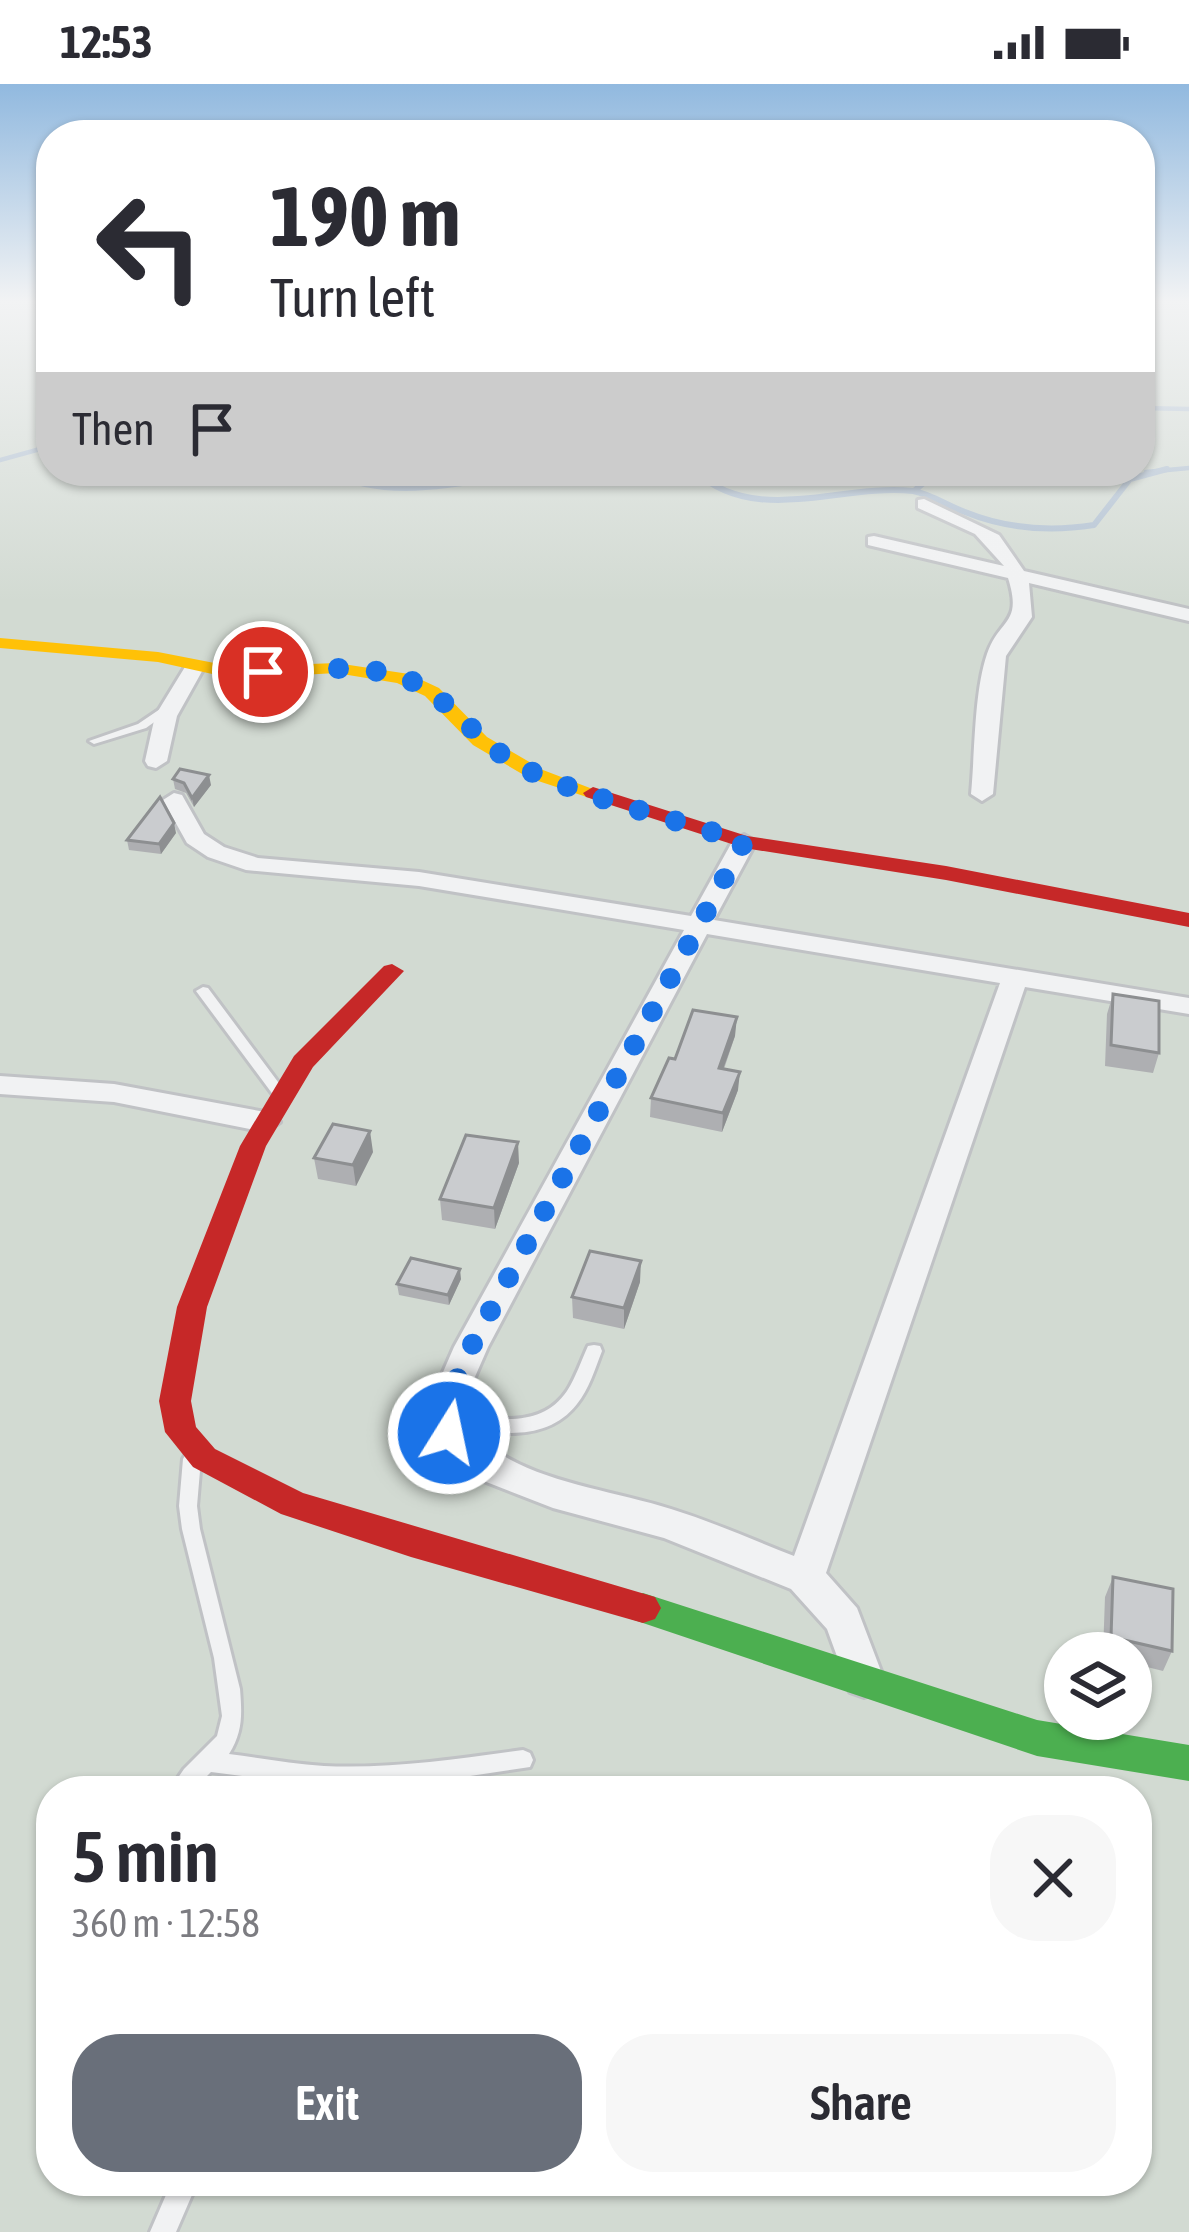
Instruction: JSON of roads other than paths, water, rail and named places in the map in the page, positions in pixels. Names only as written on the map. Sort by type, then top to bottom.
[{"type":"street","points":[[924,504],[992,533],[1010,554],[1024,600],[1022,618],[999,644],[996,656],[982,794]]},
{"type":"street","points":[[874,541],[1189,615]]},
{"type":"street","points":[[0,643],[143,656],[236,673],[335,668],[402,678],[432,692],[480,741],[536,774],[744,842],[1189,920]]},
{"type":"street","points":[[155,761],[158,739],[195,666]]},
{"type":"street","points":[[174,800],[195,838],[216,852],[255,865],[419,879],[1189,1006]]},
{"type":"street","points":[[744,842],[471,1347],[450,1396],[449,1433],[479,1464],[553,1493],[670,1524],[806,1577],[843,1620],[864,1679]]},
{"type":"street","points":[[392,971],[292,1076],[265,1122],[194,1290],[175,1374],[178,1427],[193,1453],[342,1523],[553,1581],[1040,1739],[1189,1763]]},
{"type":"street","points":[[806,1577],[1015,977]]},
{"type":"street","points":[[0,1085],[114,1094],[265,1122]]},
{"type":"lane","points":[[94,741],[142,725],[174,705]]},
{"type":"lane","points":[[202,991],[281,1095]]},
{"type":"lane","points":[[449,1418],[503,1429],[548,1416],[568,1403],[594,1351]]},
{"type":"lane","points":[[192,1776],[231,1732],[228,1682],[188,1508],[193,1453]]},
{"type":"lane","points":[[358,1776],[524,1760]]},
{"type":"lane","points":[[204,1761],[324,1776]]},
{"type":"lane","points":[[163,2232],[179,2196]]},
{"type":"waterway","points":[[1155,408],[1189,409]]},
{"type":"waterway","points":[[0,460],[36,450]]},
{"type":"waterway","points":[[1161,471],[1189,468]]},
{"type":"waterway","points":[[1161,471],[1167,469]]},
{"type":"waterway","points":[[1155,471],[1161,471]]},
{"type":"waterway","points":[[1155,472],[1161,471]]},
{"type":"waterway","points":[[376,486],[436,486]]},
{"type":"waterway","points":[[716,486],[744,497],[771,500],[913,491],[981,518],[1044,528],[1094,525],[1125,486]]},
{"type":"waterway","points":[[914,491],[920,486]]}]
